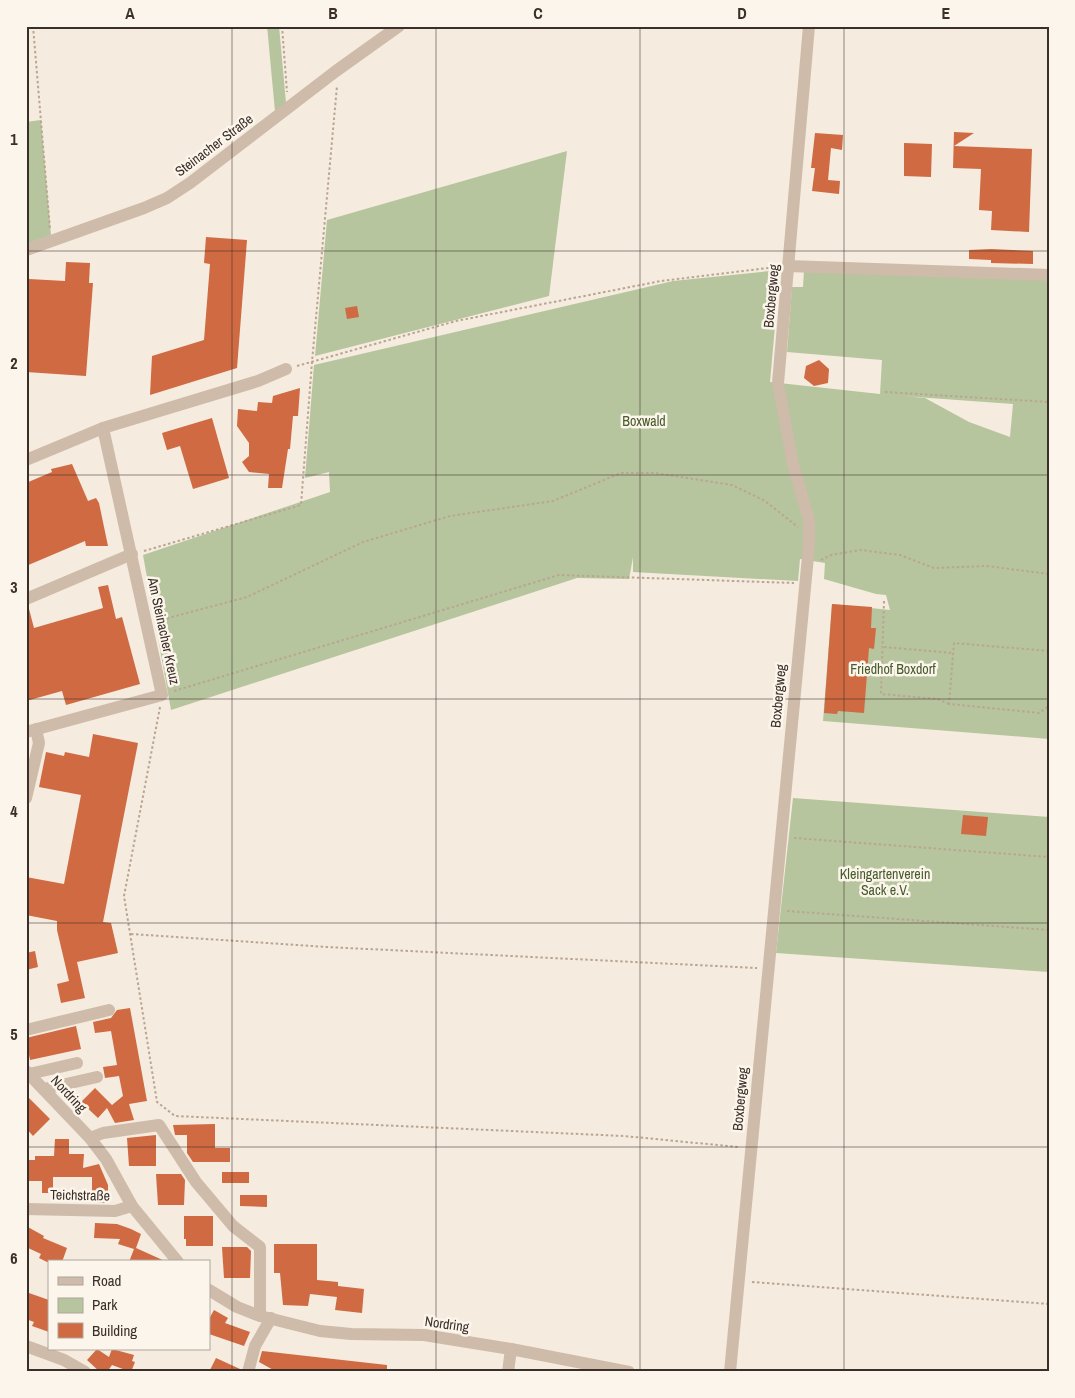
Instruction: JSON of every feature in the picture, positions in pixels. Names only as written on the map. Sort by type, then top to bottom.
[{"type":"street","name":"Steinacher Straße","points":[[26,250],[167,198],[213,166],[288,107],[399,26]]},
{"type":"street","name":"Boxbergweg","points":[[730,1372],[809,546],[809,520],[794,465],[778,383],[809,26]]},
{"type":"street","points":[[788,266],[1049,275]]},
{"type":"street","points":[[26,460],[104,428],[258,381],[286,369]]},
{"type":"street","name":"Am Steinacher Kreuz","points":[[31,731],[162,695],[104,428]]},
{"type":"street","points":[[26,599],[132,554]]},
{"type":"street","points":[[26,798],[30,769],[38,743],[31,731]]},
{"type":"street","points":[[26,1030],[109,1010]]},
{"type":"street","points":[[28,1072],[77,1063]]},
{"type":"street","name":"Nordring","points":[[28,1072],[90,1138],[106,1159],[132,1206],[176,1260]]},
{"type":"street","points":[[44,1089],[97,1077]]},
{"type":"street","points":[[90,1138],[103,1133],[159,1125],[196,1182],[233,1226],[260,1247],[265,1317],[248,1372]]},
{"type":"street","name":"Teichstraße","points":[[26,1209],[116,1210],[132,1206]]},
{"type":"street","name":"Nordring","points":[[210,1291],[236,1307],[265,1317],[320,1331],[351,1334],[424,1335],[511,1349],[628,1372]]},
{"type":"street","points":[[26,1346],[64,1360],[85,1372]]},
{"type":"street","points":[[508,1372],[511,1349]]},
{"type":"path","points":[[33,26],[48,225],[57,239]]},
{"type":"path","points":[[282,26],[288,107]]},
{"type":"path","points":[[132,554],[302,505],[312,362],[337,88],[336,71]]},
{"type":"path","points":[[286,369],[456,321],[661,281],[788,266]]},
{"type":"path","points":[[884,392],[1049,402]]},
{"type":"path","points":[[146,623],[247,597],[363,542],[450,516],[553,502],[621,473],[655,473],[732,485],[765,501],[798,527],[809,546]]},
{"type":"path","points":[[806,567],[831,555],[860,550],[900,555],[934,568],[987,566],[1049,574]]},
{"type":"path","points":[[750,1148],[624,1136],[175,1116],[157,1102],[124,896],[162,695],[559,575],[804,584]]},
{"type":"path","points":[[884,601],[881,694],[938,698],[949,704],[1039,713],[1049,706]]},
{"type":"path","points":[[949,704],[954,643],[1049,650]]},
{"type":"path","points":[[884,647],[953,653]]},
{"type":"path","points":[[789,838],[1049,857]]},
{"type":"path","points":[[796,912],[1049,930]]},
{"type":"path","points":[[131,934],[327,947],[768,969]]},
{"type":"path","points":[[738,1281],[1049,1304]]},
{"type":"green space","points":[[267,26],[279,26],[286,103],[275,111]]},
{"type":"green space","points":[[41,120],[51,235],[26,244],[26,122]]},
{"type":"green space","points":[[567,151],[549,296],[315,356],[327,220]]},
{"type":"green space","name":"Boxwald","points":[[780,270],[770,382],[880,394],[882,360],[787,352],[792,287],[803,287],[804,270],[1049,279],[1049,739],[823,721],[832,604],[890,610],[886,595],[876,594],[824,579],[825,563],[800,559],[798,581],[633,572],[633,557],[629,579],[577,578],[171,710],[143,555],[330,492],[329,472],[305,478],[314,365],[673,281]],"holes":[[[902,396],[1013,404],[1010,437],[969,422],[925,398]]]},
{"type":"green space","name":"Kleingartenverein Sack e.V.","points":[[793,798],[1049,817],[1049,972],[776,953]]},
{"type":"building","points":[[954,132],[974,133],[954,146],[1032,149],[1029,232],[991,230],[992,211],[979,210],[981,169],[953,168]]},
{"type":"building","points":[[815,133],[843,135],[842,150],[831,148],[828,180],[840,181],[839,194],[812,191],[815,168],[811,168]]},
{"type":"building","points":[[904,143],[932,144],[931,177],[904,176]]},
{"type":"building","points":[[206,237],[247,240],[237,368],[150,395],[152,356],[204,340],[210,264],[204,263]]},
{"type":"building","points":[[969,250],[1033,251],[1033,264],[991,263],[991,260],[969,259]]},
{"type":"building","points":[[66,262],[90,263],[89,283],[93,283],[86,376],[26,372],[29,279],[65,281]]},
{"type":"building","points":[[357,306],[359,317],[347,319],[345,308]]},
{"type":"building","points":[[819,360],[829,369],[828,383],[814,386],[804,378],[806,366]]},
{"type":"building","points":[[300,388],[298,416],[293,416],[290,449],[288,449],[282,488],[268,488],[269,474],[249,472],[242,462],[249,456],[249,443],[237,426],[238,409],[257,411],[258,402],[272,403],[273,396]]},
{"type":"building","points":[[212,418],[229,478],[193,489],[180,446],[167,450],[162,433]]},
{"type":"building","points":[[72,464],[88,501],[96,498],[99,503],[108,546],[86,546],[85,541],[26,566],[26,483],[52,472],[51,469]]},
{"type":"building","points":[[108,585],[116,619],[122,617],[140,684],[66,705],[62,691],[26,701],[26,609],[29,609],[34,628],[103,608],[98,587]]},
{"type":"building","points":[[832,604],[872,607],[871,628],[876,628],[874,649],[869,648],[864,713],[838,711],[837,714],[824,713]]},
{"type":"building","points":[[93,734],[138,743],[103,922],[111,923],[118,953],[77,962],[85,998],[61,1003],[57,984],[69,981],[57,930],[57,921],[26,915],[26,877],[64,884],[81,795],[39,787],[46,752],[64,756],[65,752],[89,757]]},
{"type":"building","points":[[963,815],[988,817],[986,836],[961,834]]},
{"type":"building","points":[[35,951],[38,967],[26,970],[26,953]]},
{"type":"building","points":[[130,1008],[147,1101],[129,1104],[134,1120],[115,1123],[107,1108],[98,1118],[81,1102],[95,1088],[112,1105],[123,1096],[119,1076],[105,1078],[103,1067],[117,1065],[111,1031],[95,1033],[93,1022],[111,1018],[117,1010]]},
{"type":"building","points":[[76,1026],[81,1049],[30,1060],[26,1038]]},
{"type":"building","points":[[26,1095],[50,1119],[33,1136],[26,1128]]},
{"type":"building","points":[[215,1124],[215,1148],[230,1148],[230,1162],[193,1162],[187,1153],[187,1135],[175,1135],[173,1125]]},
{"type":"building","points":[[156,1135],[156,1166],[129,1166],[127,1138]]},
{"type":"building","points":[[55,1139],[69,1139],[69,1154],[84,1154],[83,1168],[99,1164],[108,1185],[108,1203],[92,1202],[92,1177],[53,1177],[53,1193],[42,1193],[42,1181],[26,1181],[26,1160],[35,1160],[35,1156],[54,1156]]},
{"type":"building","points":[[222,1172],[249,1172],[249,1183],[222,1183]]},
{"type":"building","points":[[156,1174],[181,1174],[185,1180],[184,1205],[158,1205]]},
{"type":"building","points":[[240,1195],[267,1195],[267,1207],[240,1206]]},
{"type":"building","points":[[184,1216],[213,1216],[213,1246],[186,1246],[186,1239],[184,1239]]},
{"type":"building","points":[[95,1223],[117,1224],[141,1234],[136,1248],[163,1260],[130,1260],[134,1249],[118,1244],[120,1239],[94,1238]]},
{"type":"building","points":[[26,1226],[44,1236],[43,1238],[67,1248],[63,1260],[48,1260],[47,1262],[39,1258],[41,1254],[26,1247]]},
{"type":"building","points":[[274,1244],[317,1244],[317,1280],[338,1282],[338,1286],[364,1289],[362,1313],[335,1310],[337,1297],[310,1294],[308,1306],[283,1305],[280,1273],[274,1273]]},
{"type":"building","points":[[222,1247],[247,1247],[251,1251],[250,1278],[224,1278]]},
{"type":"building","points":[[26,1292],[48,1300],[48,1332],[32,1326],[34,1322],[26,1319]]},
{"type":"building","points":[[214,1310],[228,1318],[225,1323],[250,1332],[244,1346],[210,1334],[210,1317]]},
{"type":"building","points":[[96,1350],[109,1357],[112,1350],[116,1350],[134,1355],[132,1361],[135,1362],[131,1372],[112,1365],[107,1372],[100,1372],[87,1360]]},
{"type":"building","points":[[262,1351],[387,1365],[387,1372],[277,1372],[259,1362]]},
{"type":"building","points":[[216,1358],[240,1369],[240,1372],[209,1372]]},
{"type":"park label","name":"Friedhof Boxdorf","points":[[893,669]]}]
